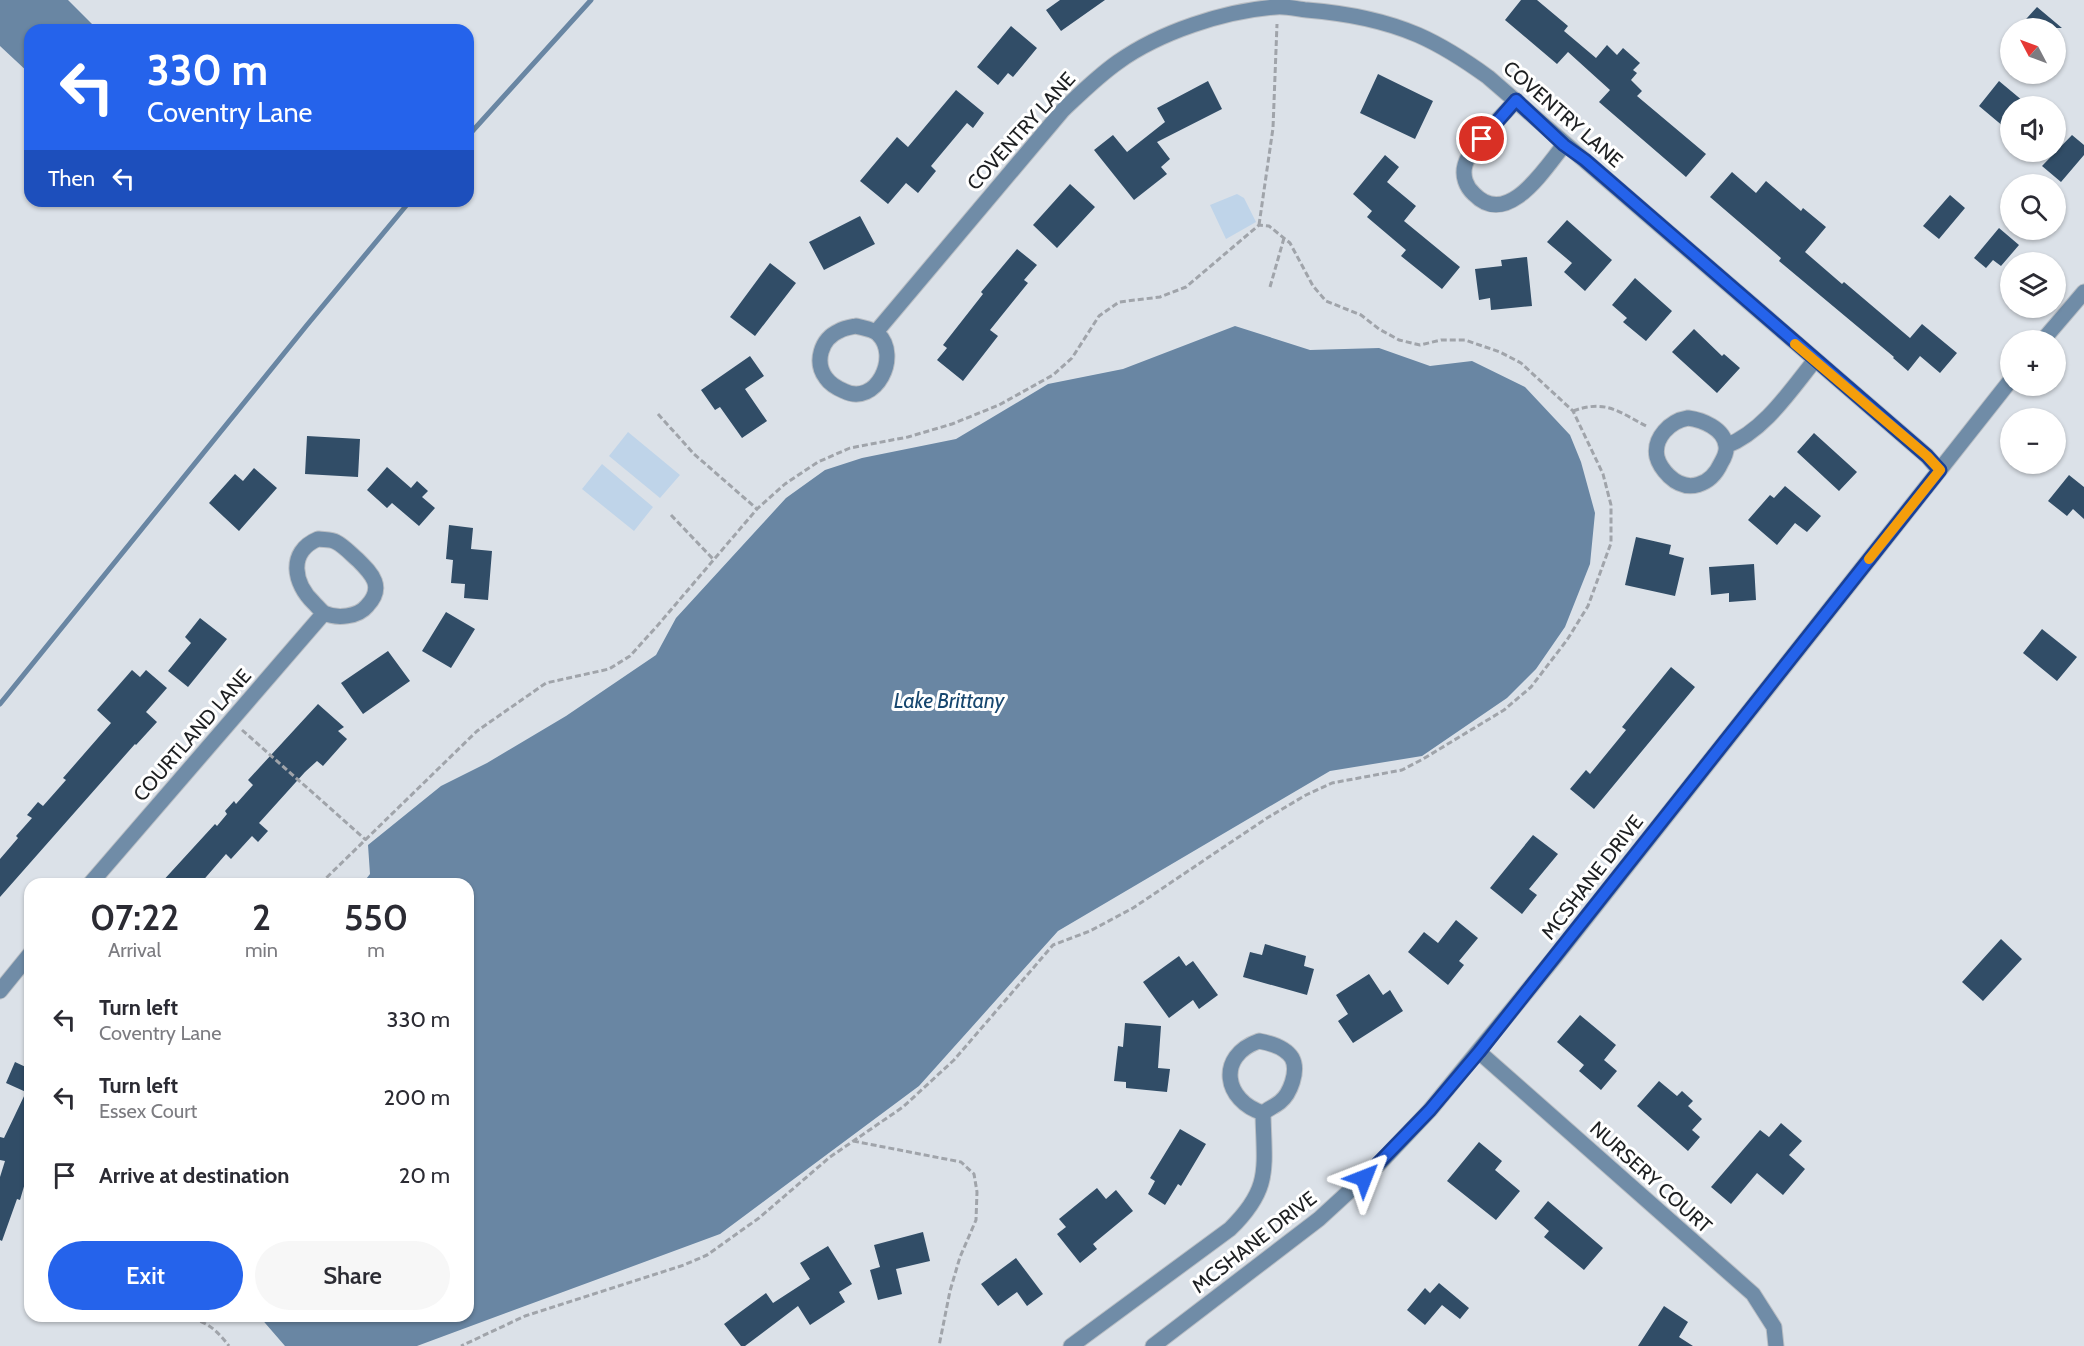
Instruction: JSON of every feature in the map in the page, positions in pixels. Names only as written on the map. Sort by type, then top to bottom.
[{"type":"street","name":"COVENTRY LANE","points":[[876,332],[1026,153],[1064,110],[1094,81],[1119,61],[1168,34],[1216,18],[1240,7],[1277,3],[1354,15],[1409,31],[1438,44],[1463,60],[1516,100],[1564,145],[1585,160],[1927,456],[1940,470]]},
{"type":"street","points":[[1516,100],[1482,139],[1465,165],[1464,176],[1468,188],[1476,197],[1486,204],[1500,206],[1511,202],[1530,185],[1564,145]]},
{"type":"street","points":[[2052,330],[2084,292]]},
{"type":"street","points":[[856,326],[876,332],[885,349],[886,366],[881,379],[874,388],[864,394],[848,394],[836,388],[826,379],[820,368],[823,345],[840,330],[856,326]]},
{"type":"street","points":[[1726,446],[1739,441],[1765,419],[1815,360]]},
{"type":"street","name":"MCSHANE DRIVE","points":[[1153,1346],[1319,1219],[1349,1193],[1430,1110],[1479,1052],[2000,394]]},
{"type":"street","points":[[1688,418],[1700,420],[1721,435],[1726,446],[1725,456],[1719,468],[1710,478],[1700,485],[1687,487],[1674,481],[1663,470],[1657,456],[1658,442],[1663,435],[1667,428],[1677,420],[1688,418]]},
{"type":"street","points":[[318,539],[338,543],[352,554],[373,576],[376,589],[373,599],[358,614],[346,617],[324,613],[307,596],[297,577],[297,563],[300,556],[311,542],[318,539]]},
{"type":"street","name":"COURTLAND LANE","points":[[95,878],[324,613]]},
{"type":"street","points":[[0,991],[24,961]]},
{"type":"street","points":[[1259,1041],[1271,1043],[1282,1049],[1292,1059],[1294,1070],[1291,1086],[1281,1102],[1263,1113],[1241,1101],[1230,1080],[1231,1066],[1236,1054],[1247,1045],[1259,1041]]},
{"type":"street","name":"NURSERY COURT","points":[[1479,1052],[1753,1294],[1774,1327],[1776,1346]]},
{"type":"street","points":[[1071,1346],[1230,1229],[1244,1216],[1262,1187],[1263,1113]]},
{"type":"path","points":[[326,878],[477,731],[546,683],[609,669],[630,656],[757,509],[785,484],[818,462],[850,448],[908,437],[952,424],[999,405],[1053,375],[1072,358],[1099,316],[1119,302],[1160,297],[1186,287],[1259,225],[1273,128],[1277,3]]},
{"type":"path","points":[[461,1346],[525,1316],[684,1265],[707,1255],[759,1218],[830,1157],[903,1107],[954,1060],[1053,945],[1090,930],[1133,908],[1267,818],[1306,795],[1332,783],[1402,770],[1423,759],[1504,710],[1531,687],[1567,640],[1588,606],[1611,543],[1611,505],[1603,474],[1573,411],[1521,363],[1500,352],[1466,340],[1441,340],[1420,345],[1399,340],[1379,329],[1361,315],[1326,300],[1313,286],[1290,243],[1269,226],[1259,225]]},
{"type":"path","points":[[1270,287],[1284,238]]},
{"type":"path","points":[[1573,411],[1590,405],[1608,407],[1663,435]]},
{"type":"path","points":[[658,414],[694,454],[757,509]]},
{"type":"path","points":[[671,515],[714,560]]},
{"type":"path","points":[[232,721],[366,840]]},
{"type":"path","points":[[853,1141],[961,1162],[974,1174],[977,1192],[976,1220],[953,1280],[939,1346]]},
{"type":"path","points":[[204,1322],[217,1331],[229,1346]]},
{"type":"shaded area","points":[[1237,194],[1244,198],[1256,222],[1226,239],[1210,205]]},
{"type":"shaded area","points":[[628,432],[680,475],[660,498],[609,456]]},
{"type":"shaded area","points":[[602,464],[653,507],[634,531],[582,489]]},
{"type":"water","points":[[0,0],[68,0],[92,24],[24,24],[24,68],[0,46]]},
{"type":"water","name":"Lake Brittany","points":[[1235,326],[1310,350],[1379,348],[1430,366],[1472,361],[1525,387],[1570,435],[1581,462],[1595,513],[1590,564],[1565,627],[1536,669],[1507,698],[1422,756],[1330,771],[1058,931],[919,1086],[720,1234],[417,1346],[285,1346],[264,1322],[474,1322],[474,878],[367,878],[370,874],[368,845],[441,786],[487,763],[566,716],[656,655],[676,618],[786,498],[825,470],[862,458],[956,439],[1048,384],[1123,369]]},
{"type":"building","points":[[1060,0],[1105,0],[1061,31],[1046,10]]},
{"type":"building","points":[[1521,0],[1537,0],[1568,26],[1564,31],[1596,58],[1607,45],[1617,55],[1623,48],[1640,63],[1633,70],[1637,73],[1631,80],[1642,91],[1637,96],[1706,154],[1686,177],[1599,102],[1610,90],[1568,52],[1557,64],[1505,20]]},
{"type":"building","points":[[2037,7],[2050,18],[2027,18]]},
{"type":"building","points":[[1011,26],[1037,48],[1013,77],[1008,73],[998,85],[977,67]]},
{"type":"building","points":[[1378,74],[1433,101],[1415,139],[1360,113]]},
{"type":"building","points":[[1208,81],[1222,109],[1157,142],[1170,159],[1161,167],[1167,174],[1134,200],[1094,150],[1113,135],[1127,152],[1165,122],[1157,108]]},
{"type":"building","points":[[1999,81],[2017,96],[2000,96],[2000,124],[1979,106]]},
{"type":"building","points":[[956,90],[984,113],[973,128],[967,123],[931,166],[936,171],[918,193],[906,183],[888,204],[860,181],[897,137],[908,147]]},
{"type":"building","points":[[2072,135],[2084,145],[2084,155],[2066,176],[2066,174],[2052,174],[2042,166],[2046,162],[2066,162],[2066,141]]},
{"type":"building","points":[[1385,155],[1399,167],[1387,182],[1416,206],[1404,221],[1460,267],[1442,289],[1401,256],[1406,250],[1367,217],[1372,211],[1353,194]]},
{"type":"building","points":[[1732,172],[1756,193],[1766,181],[1801,211],[1803,208],[1826,227],[1805,252],[1842,284],[1844,282],[1910,338],[1922,324],[1957,353],[1940,373],[1920,356],[1908,371],[1779,261],[1781,258],[1710,197]]},
{"type":"building","points":[[1070,184],[1095,207],[1057,248],[1033,225]]},
{"type":"building","points":[[1950,195],[1965,208],[1939,239],[1923,226]]},
{"type":"building","points":[[860,216],[875,244],[824,270],[809,242]]},
{"type":"building","points":[[1567,220],[1612,260],[1585,291],[1564,272],[1572,263],[1547,242]]},
{"type":"building","points":[[1999,228],[2000,240],[2013,240],[2019,245],[2013,252],[2000,252],[2000,265],[1993,260],[1986,268],[1974,258]]},
{"type":"building","points":[[1017,249],[1037,265],[1024,280],[1028,283],[990,330],[998,336],[963,381],[937,360],[947,348],[943,345],[983,294],[981,292]]},
{"type":"building","points":[[1527,257],[1532,306],[1491,310],[1490,298],[1479,300],[1475,269],[1502,266],[1501,260]]},
{"type":"building","points":[[770,263],[796,283],[755,336],[730,317]]},
{"type":"building","points":[[1635,278],[1672,311],[1646,341],[1623,322],[1627,318],[1612,305]]},
{"type":"building","points":[[1694,329],[1722,356],[1724,354],[1740,368],[1717,393],[1672,352]]},
{"type":"building","points":[[750,356],[764,376],[745,389],[767,421],[742,438],[720,407],[715,410],[701,390]]},
{"type":"building","points":[[1814,433],[1857,472],[1839,491],[1797,452]]},
{"type":"building","points":[[307,436],[360,439],[358,477],[305,474]]},
{"type":"building","points":[[387,467],[411,488],[417,481],[428,491],[422,497],[435,508],[419,526],[392,503],[387,508],[367,490]]},
{"type":"building","points":[[254,468],[277,488],[239,531],[209,503],[235,474],[243,481]]},
{"type":"building","points":[[2069,475],[2084,487],[2084,519],[2073,509],[2067,516],[2048,501]]},
{"type":"building","points":[[1785,486],[1821,516],[1807,532],[1795,523],[1777,545],[1748,520],[1770,495],[1774,498]]},
{"type":"building","points":[[449,525],[473,528],[471,549],[492,551],[488,600],[464,598],[465,584],[451,583],[453,560],[446,559]]},
{"type":"building","points":[[1636,537],[1671,545],[1669,554],[1684,558],[1675,596],[1625,585]]},
{"type":"building","points":[[1754,564],[1756,600],[1729,602],[1729,593],[1711,595],[1709,567]]},
{"type":"building","points":[[446,612],[475,629],[451,668],[422,651]]},
{"type":"building","points":[[200,618],[227,639],[188,687],[168,671],[191,643],[185,637]]},
{"type":"building","points":[[2042,629],[2077,657],[2057,681],[2023,653]]},
{"type":"building","points":[[388,651],[410,681],[363,714],[341,683]]},
{"type":"building","points":[[1671,667],[1695,687],[1594,809],[1570,789],[1586,770],[1590,774],[1626,730],[1622,727]]},
{"type":"building","points":[[132,670],[140,677],[146,670],[167,688],[146,712],[157,722],[0,897],[0,859],[32,818],[27,815],[38,802],[43,806],[66,780],[63,778],[111,723],[97,710]]},
{"type":"building","points":[[318,704],[344,727],[338,731],[347,739],[323,766],[317,761],[305,772],[259,823],[268,831],[258,842],[252,836],[231,859],[226,854],[205,878],[166,878],[215,824],[217,826],[227,814],[225,811],[234,801],[236,804],[253,785],[248,780]]},
{"type":"building","points":[[1533,835],[1558,854],[1529,889],[1537,895],[1522,914],[1490,888]]},
{"type":"building","points":[[1456,920],[1478,938],[1459,961],[1464,965],[1448,985],[1408,952],[1424,932],[1438,943]]},
{"type":"building","points":[[2001,939],[2022,959],[1983,1001],[1962,982]]},
{"type":"building","points":[[1265,944],[1306,956],[1304,966],[1314,969],[1307,995],[1243,977],[1250,952],[1262,955]]},
{"type":"building","points":[[1179,956],[1186,966],[1193,961],[1218,995],[1199,1009],[1193,1000],[1169,1018],[1143,982]]},
{"type":"building","points":[[1369,974],[1383,995],[1390,990],[1403,1011],[1353,1043],[1338,1021],[1348,1014],[1336,995]]},
{"type":"building","points":[[1580,1015],[1616,1045],[1604,1060],[1617,1071],[1601,1090],[1579,1071],[1584,1065],[1557,1042]]},
{"type":"building","points":[[1125,1023],[1161,1026],[1158,1068],[1170,1069],[1167,1092],[1126,1088],[1126,1082],[1114,1081],[1118,1046],[1123,1047]]},
{"type":"building","points":[[15,1062],[24,1066],[24,1091],[6,1083]]},
{"type":"building","points":[[1659,1081],[1677,1096],[1682,1091],[1693,1101],[1688,1106],[1702,1119],[1692,1130],[1700,1137],[1688,1151],[1637,1106]]},
{"type":"building","points":[[24,1096],[24,1186],[2,1241],[0,1240],[0,1177],[5,1161],[0,1160],[0,1137],[4,1138]]},
{"type":"building","points":[[1781,1123],[1802,1141],[1789,1155],[1805,1169],[1783,1195],[1757,1173],[1731,1204],[1711,1187],[1760,1130],[1769,1137]]},
{"type":"building","points":[[1180,1129],[1206,1144],[1181,1186],[1178,1184],[1165,1205],[1148,1194],[1155,1181],[1150,1178]]},
{"type":"building","points":[[1479,1142],[1502,1161],[1495,1170],[1520,1191],[1496,1220],[1447,1181]]},
{"type":"building","points":[[1097,1188],[1106,1199],[1116,1190],[1133,1211],[1093,1244],[1097,1249],[1080,1263],[1057,1234],[1066,1227],[1059,1219]]},
{"type":"building","points":[[1548,1201],[1603,1248],[1584,1270],[1544,1237],[1549,1231],[1534,1218]]},
{"type":"building","points":[[923,1232],[930,1261],[896,1269],[902,1294],[878,1300],[870,1270],[880,1267],[874,1245]]},
{"type":"building","points":[[828,1246],[852,1284],[839,1292],[845,1302],[810,1325],[798,1306],[745,1346],[741,1346],[724,1324],[766,1293],[773,1303],[810,1279],[800,1263]]},
{"type":"building","points":[[1016,1258],[1043,1294],[1027,1306],[1017,1292],[998,1306],[981,1284]]},
{"type":"building","points":[[1439,1283],[1469,1308],[1460,1319],[1442,1305],[1425,1325],[1407,1310],[1425,1288],[1430,1293]]},
{"type":"building","points":[[1664,1306],[1688,1322],[1679,1337],[1693,1346],[1638,1346]]},
{"type":"waterway","points":[[474,129],[591,0]]},
{"type":"waterway","points":[[0,704],[405,207]]},
{"type":"slow traffic","points":[[1795,344],[1927,456],[1940,470],[1869,559]]},
{"type":"route","points":[[1364,1178],[1430,1110],[1479,1052],[1940,470],[1927,456],[1585,160],[1564,145],[1516,100],[1482,139]]}]
